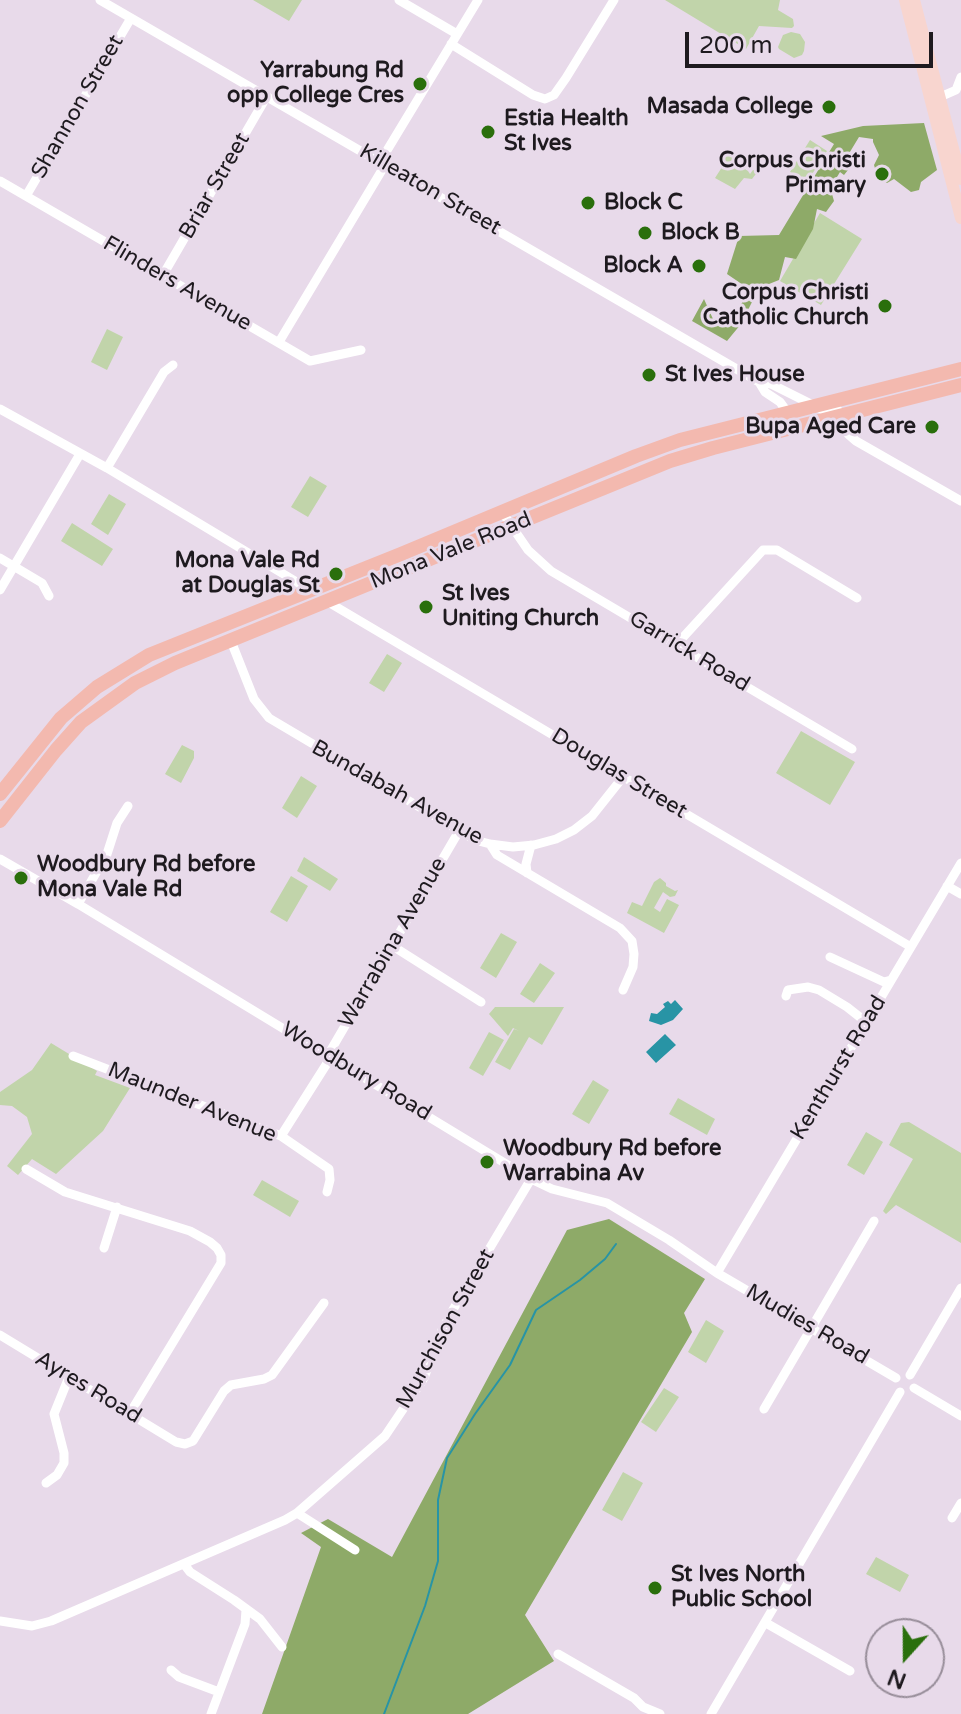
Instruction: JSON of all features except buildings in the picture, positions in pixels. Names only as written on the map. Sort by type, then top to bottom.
[{"type":"highway","name":"Mona Vale Road","points":[[0,794],[55,724],[79,701],[149,655],[680,440],[961,369]]},
{"type":"highway","name":"Mona Vale Road","points":[[0,821],[81,722],[112,698],[157,672],[670,461],[961,385]]},
{"type":"main road","points":[[905,0],[961,218]]},
{"type":"main road","points":[[914,0],[961,179]]},
{"type":"street","name":"Killeaton Street","points":[[100,0],[759,382],[771,384],[825,411],[838,410],[842,415]]},
{"type":"street","points":[[399,0],[457,34]]},
{"type":"street","points":[[279,342],[382,170],[383,157],[478,0]]},
{"type":"street","points":[[451,44],[533,95],[545,99],[554,95],[566,78],[614,0]]},
{"type":"street","name":"Shannon Street","points":[[26,196],[131,18]]},
{"type":"street","points":[[940,97],[956,90],[961,77]]},
{"type":"street","name":"Briar Street","points":[[163,275],[267,96]]},
{"type":"street","name":"Flinders Avenue","points":[[0,181],[310,361],[361,350]]},
{"type":"street","points":[[107,468],[164,372],[173,365]]},
{"type":"street","name":"Killeaton Street","points":[[759,382],[765,392],[780,402],[788,413]]},
{"type":"street","points":[[0,409],[107,468],[310,590]]},
{"type":"street","points":[[842,415],[848,434],[856,441],[961,501]]},
{"type":"street","points":[[0,590],[80,454]]},
{"type":"street","name":"Garrick Road","points":[[502,512],[528,550],[551,571],[852,749]]},
{"type":"street","points":[[676,645],[763,550],[777,550],[857,598]]},
{"type":"street","points":[[0,558],[42,583],[49,596]]},
{"type":"street","name":"Douglas Street","points":[[328,602],[911,947]]},
{"type":"street","name":"Bundabah Avenue","points":[[231,641],[254,699],[269,718],[459,831],[490,844],[497,855],[620,928],[632,941],[634,954],[633,967],[623,990]]},
{"type":"street","points":[[490,844],[513,847],[531,845],[556,839],[574,830],[592,816],[623,777]]},
{"type":"street","points":[[78,904],[107,854],[117,823],[128,806]]},
{"type":"street","name":"Warrabina Avenue","points":[[281,1136],[459,831]]},
{"type":"street","points":[[527,873],[531,845]]},
{"type":"street","name":"Woodbury Road","points":[[0,859],[531,1179],[552,1189],[607,1203],[717,1273]]},
{"type":"street","name":"Kenthurst Road","points":[[717,1273],[961,863]]},
{"type":"street","points":[[947,886],[961,894]]},
{"type":"street","points":[[391,945],[481,1002]]},
{"type":"street","points":[[830,957],[884,982],[891,980]]},
{"type":"street","points":[[786,996],[788,990],[808,987],[819,990],[866,1022]]},
{"type":"street","name":"Maunder Avenue","points":[[73,1056],[281,1136],[329,1169],[327,1192]]},
{"type":"street","points":[[26,1169],[65,1192],[190,1231],[210,1242],[221,1255],[221,1263],[130,1413]]},
{"type":"street","name":"Murchison Street","points":[[0,1621],[32,1626],[51,1621],[297,1513],[385,1436],[424,1378],[442,1330],[531,1179]]},
{"type":"street","points":[[104,1248],[117,1207]]},
{"type":"street","points":[[764,1409],[874,1221]]},
{"type":"street","name":"Mudies Road","points":[[717,1273],[896,1378]]},
{"type":"street","points":[[910,1375],[961,1288]]},
{"type":"street","name":"Ayres Road","points":[[0,1335],[176,1442],[185,1444],[193,1441],[224,1391],[231,1385],[272,1375],[324,1303]]},
{"type":"street","points":[[901,1374],[910,1375],[915,1380],[914,1388],[908,1393],[900,1392],[895,1385],[896,1378],[901,1374]]},
{"type":"street","points":[[46,1483],[57,1475],[64,1463],[54,1414],[69,1377]]},
{"type":"street","points":[[914,1388],[961,1416]]},
{"type":"street","points":[[711,1714],[900,1392]]},
{"type":"street","points":[[952,1518],[961,1503]]},
{"type":"street","points":[[297,1513],[355,1550]]},
{"type":"street","points":[[184,1564],[190,1572],[260,1619],[282,1647]]},
{"type":"street","points":[[211,1714],[245,1624],[246,1610]]},
{"type":"street","points":[[766,1623],[850,1671]]},
{"type":"street","points":[[558,1654],[634,1698],[643,1707],[660,1714]]},
{"type":"street","points":[[171,1670],[179,1677],[219,1692]]},
{"type":"street","points":[[631,1714],[643,1707]]},
{"type":"green space","points":[[253,0],[302,0],[289,21]]},
{"type":"green space","points":[[665,0],[780,0],[778,10],[793,19],[794,26],[759,26],[746,49]]},
{"type":"green space","points":[[791,32],[800,34],[805,42],[802,55],[794,58],[778,47],[783,35]]},
{"type":"green space","points":[[924,123],[937,170],[921,182],[919,190],[911,192],[894,179],[887,183],[878,178],[874,165],[879,155],[873,139],[859,137],[842,165],[848,170],[844,175],[840,172],[834,182],[839,187],[833,190],[834,201],[826,212],[817,209],[813,229],[796,259],[785,257],[779,280],[759,288],[741,324],[727,341],[692,321],[704,299],[713,319],[730,326],[749,289],[727,274],[739,236],[779,235],[834,144],[821,136],[863,126]]},
{"type":"green space","points":[[810,140],[827,151],[807,182],[790,172]]},
{"type":"green space","points":[[727,152],[750,174],[753,170],[759,170],[752,179],[744,178],[735,189],[715,178]]},
{"type":"green space","points":[[820,213],[862,239],[821,305],[780,281]]},
{"type":"green space","points":[[107,329],[123,337],[107,370],[91,362]]},
{"type":"green space","points":[[310,476],[327,486],[308,517],[291,507]]},
{"type":"green space","points":[[109,494],[126,504],[108,535],[91,524]]},
{"type":"green space","points":[[72,523],[113,549],[102,566],[61,541]]},
{"type":"green space","points":[[387,654],[402,663],[384,692],[369,683]]},
{"type":"green space","points":[[801,731],[855,762],[830,805],[776,773]]},
{"type":"green space","points":[[182,745],[194,751],[194,758],[181,783],[165,774]]},
{"type":"green space","points":[[301,776],[317,786],[297,818],[282,808]]},
{"type":"green space","points":[[304,857],[338,879],[330,891],[297,871]]},
{"type":"green space","points":[[291,876],[308,886],[287,922],[270,912]]},
{"type":"green space","points":[[660,878],[666,886],[678,890],[675,896],[670,897],[663,892],[654,908],[660,912],[667,899],[679,905],[664,933],[627,913],[632,902],[642,906],[654,882]]},
{"type":"green space","points":[[501,933],[517,942],[496,978],[480,968]]},
{"type":"green space","points":[[540,963],[555,973],[534,1003],[520,994]]},
{"type":"green space","points":[[495,1007],[564,1007],[542,1045],[529,1037],[510,1070],[495,1062],[514,1029],[519,1031],[513,1028],[508,1036],[489,1014]]},
{"type":"green space","points":[[489,1032],[504,1040],[483,1076],[469,1068]]},
{"type":"green space","points":[[51,1043],[97,1071],[95,1075],[130,1088],[103,1131],[56,1174],[32,1159],[18,1175],[7,1166],[32,1134],[27,1117],[12,1106],[0,1105],[0,1092],[32,1070]]},
{"type":"green space","points":[[593,1080],[609,1090],[589,1124],[572,1114]]},
{"type":"green space","points":[[678,1098],[715,1119],[707,1135],[669,1114]]},
{"type":"green space","points":[[909,1122],[961,1153],[961,1243],[896,1205],[886,1214],[883,1211],[913,1159],[889,1145],[901,1123]]},
{"type":"green space","points":[[866,1132],[883,1142],[864,1175],[847,1165]]},
{"type":"green space","points":[[262,1180],[299,1201],[290,1217],[253,1195]]},
{"type":"green space","points":[[609,1219],[705,1279],[684,1313],[692,1332],[525,1615],[554,1661],[468,1714],[262,1714],[321,1547],[301,1533],[328,1519],[392,1557],[567,1230]]},
{"type":"green space","points":[[706,1320],[724,1331],[706,1363],[688,1352]]},
{"type":"green space","points":[[664,1388],[679,1397],[656,1432],[641,1422]]},
{"type":"green space","points":[[623,1472],[643,1483],[622,1521],[602,1510]]},
{"type":"green space","points":[[876,1557],[909,1575],[900,1592],[866,1574]]},
{"type":"water","points":[[675,1000],[683,1009],[673,1020],[661,1025],[649,1021],[651,1013],[657,1014],[665,1007],[663,1004],[668,1001],[671,1004]]},
{"type":"water","points":[[665,1034],[676,1045],[656,1063],[646,1052]]},
{"type":"waterway","points":[[384,1714],[425,1606],[438,1561],[438,1500],[447,1458],[510,1365],[536,1310],[580,1280],[605,1259],[616,1244]]},
{"type":"place","name":"Yarrabung Rd opp College Cres","points":[[420,84]]},
{"type":"place","name":"Masada College","points":[[829,107]]},
{"type":"place","name":"Estia Health St Ives","points":[[488,132]]},
{"type":"place","name":"Corpus Christi Primary","points":[[882,174]]},
{"type":"place","name":"Block C","points":[[588,203]]},
{"type":"place","name":"Block B","points":[[645,233]]},
{"type":"place","name":"Block A","points":[[699,266]]},
{"type":"place","name":"Corpus Christi Catholic Church","points":[[885,306]]},
{"type":"place","name":"St Ives House","points":[[649,375]]},
{"type":"place","name":"Bupa Aged Care","points":[[932,427]]},
{"type":"place","name":"Mona Vale Rd at Douglas St","points":[[336,574]]},
{"type":"place","name":"St Ives Uniting Church","points":[[426,607]]},
{"type":"place","name":"Woodbury Rd before Mona Vale Rd","points":[[21,878]]},
{"type":"place","name":"Woodbury Rd before Warrabina Av","points":[[487,1162]]},
{"type":"place","name":"St Ives North Public School","points":[[655,1588]]}]
